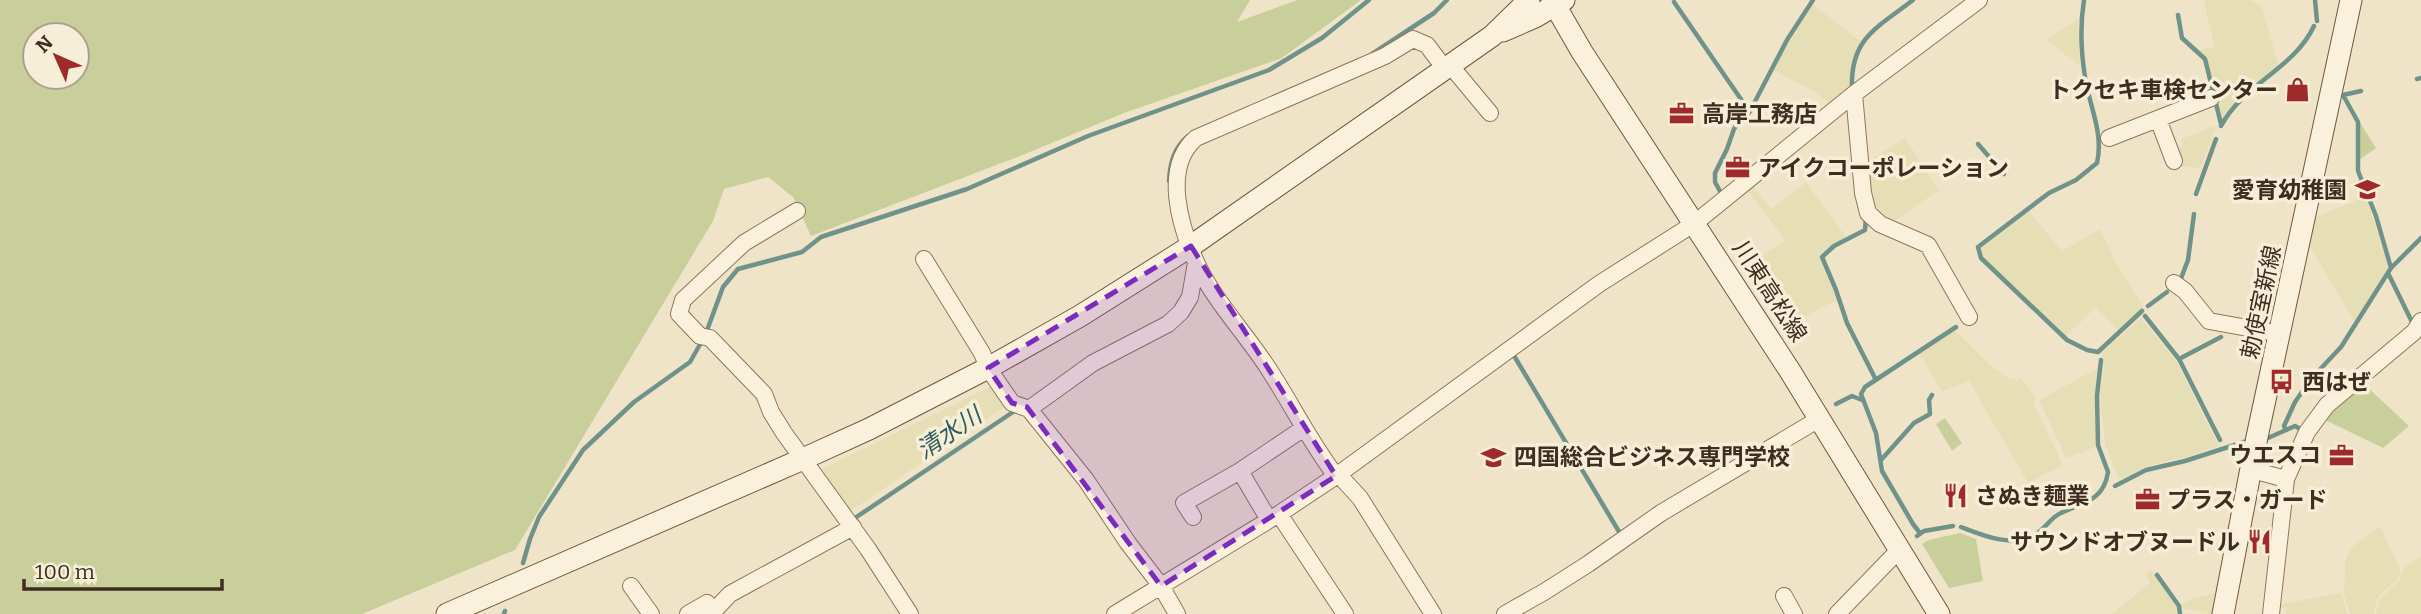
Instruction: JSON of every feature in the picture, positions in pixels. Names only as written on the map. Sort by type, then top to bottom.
[{"type":"main road","points":[[1492,36],[1529,0]]},
{"type":"main road","name":"勅使室新線","points":[[2223,614],[2257,439],[2351,0]]},
{"type":"main road","points":[[447,614],[869,429],[988,368],[1194,255],[1492,36],[1557,2]]},
{"type":"main road","name":"川東高松線","points":[[1557,2],[1582,52],[1695,223],[1939,614]]},
{"type":"street","points":[[1115,614],[1274,517],[1337,475],[1599,284],[1695,223],[1854,94],[1979,0]]},
{"type":"street","points":[[1433,614],[1360,498],[1320,455],[1266,365],[1194,255],[1175,185],[1178,163],[1185,146],[1196,138],[1385,56],[1413,39],[1427,45],[1490,113]]},
{"type":"street","points":[[1854,94],[1863,193],[1868,213],[1886,227],[1928,245],[1969,317]]},
{"type":"street","points":[[2109,138],[2134,135],[2158,119],[2211,98]]},
{"type":"street","points":[[2158,119],[2175,151]]},
{"type":"street","points":[[797,211],[744,243],[683,300],[679,314],[700,336],[710,338],[764,394],[783,433],[910,614]]},
{"type":"street","points":[[1022,406],[1093,363],[1168,324],[1181,312],[1189,297],[1194,255]]},
{"type":"street","points":[[924,259],[982,353],[988,368],[1086,480],[1128,543],[1161,586],[1177,614]]},
{"type":"street","points":[[2174,283],[2185,291],[2209,321],[2281,334]]},
{"type":"street","points":[[2271,614],[2286,479],[2307,432],[2328,405],[2420,325]]},
{"type":"street","points":[[1505,614],[1544,593],[1661,513],[1819,419]]},
{"type":"street","points":[[1193,517],[1184,503],[1240,471],[1304,428]]},
{"type":"street","points":[[2252,470],[2286,479]]},
{"type":"street","points":[[1240,471],[1345,614]]},
{"type":"street","points":[[688,614],[710,609],[848,522]]},
{"type":"street","points":[[1837,614],[1899,550]]},
{"type":"street","points":[[631,586],[652,614]]},
{"type":"street","points":[[1784,596],[1794,614]]},
{"type":"highlighted area","points":[[1191,246],[1336,476],[1161,586],[1027,407],[1012,403],[988,368]]},
{"type":"shaded area","points":[[2204,0],[2250,0],[2261,5],[2279,67],[2246,92],[2222,123],[2205,59],[2198,50],[2214,47]]},
{"type":"shaded area","points":[[1813,5],[1860,41],[1854,60],[1851,90],[1832,105],[1813,91],[1772,69]]},
{"type":"shaded area","points":[[2078,19],[2079,46],[2080,66],[2046,40]]},
{"type":"shaded area","points":[[2214,126],[2216,128],[2200,169],[2176,167],[2176,154],[2178,149],[2183,147],[2181,139]]},
{"type":"shaded area","points":[[1905,138],[1939,190],[1889,225],[1873,214],[1867,162]]},
{"type":"shaded area","points":[[1806,182],[1846,237],[1818,255],[1837,300],[1787,325],[1751,264],[1785,240],[1747,189],[1752,185],[1771,209]]},
{"type":"shaded area","points":[[2366,196],[2389,271],[2354,321],[2310,246],[2315,218]]},
{"type":"shaded area","points":[[2027,209],[2062,251],[2100,229],[2115,261],[2144,308],[2119,331],[2096,307],[2065,337],[1987,264],[1980,253],[1979,247]]},
{"type":"shaded area","points":[[2141,318],[2176,361],[2219,446],[2150,465],[2119,480],[2105,444],[2100,396],[2104,367],[2102,353]]},
{"type":"shaded area","points":[[1955,330],[1991,366],[2011,380],[2017,381],[2021,377],[2036,398],[2033,403],[2063,465],[2028,483],[1969,381],[1942,391],[1919,354]]},
{"type":"shaded area","points":[[2100,367],[2095,396],[2098,446],[2066,458],[2039,400]]},
{"type":"shaded area","points":[[996,384],[1009,404],[846,514],[816,472]]},
{"type":"shaded area","points":[[2380,526],[2401,572],[2377,598],[2374,614],[2350,614],[2344,593],[2345,563],[2350,549]]},
{"type":"shaded area","points":[[2421,556],[2421,614],[2376,614],[2379,600],[2399,580],[2404,568]]},
{"type":"shaded area","points":[[2151,570],[2177,607],[2177,614],[2112,614],[2150,583],[2146,573]]},
{"type":"shaded area","points":[[2215,593],[2211,614],[2180,606],[2191,599]]},
{"type":"shaded area","points":[[2341,593],[2347,614],[2287,614],[2285,608],[2276,608],[2277,605]]},
{"type":"green space","points":[[0,0],[1250,0],[1237,22],[1297,0],[1361,0],[1282,58],[1124,113],[811,236],[793,197],[768,177],[724,189],[713,221],[515,550],[362,614],[0,614]]},
{"type":"green space","points":[[2356,116],[2376,148],[2359,160]]},
{"type":"green space","points":[[2363,383],[2409,426],[2383,448],[2323,419]]},
{"type":"green space","points":[[1945,418],[1962,443],[1952,451],[1936,424]]},
{"type":"green space","points":[[1960,533],[1976,539],[1983,581],[1949,588],[1922,544]]},
{"type":"waterway","points":[[706,333],[723,287],[738,269],[802,252],[821,237],[967,189],[1088,136],[1269,70],[1322,38],[1369,0]]},
{"type":"waterway","name":"清水川","points":[[1372,54],[1434,13],[1447,0]]},
{"type":"waterway","points":[[1745,112],[1749,113],[1787,40],[1813,0]]},
{"type":"waterway","points":[[1852,89],[1853,72],[1861,46],[1877,27],[1913,0]]},
{"type":"waterway","points":[[2084,0],[2083,58],[2099,141],[2097,163],[2076,180],[2049,193],[1978,247],[1981,258],[2067,340],[2087,350],[2098,352],[2142,311]]},
{"type":"waterway","points":[[2315,0],[2317,21]]},
{"type":"waterway","points":[[1674,2],[1747,108],[1734,129],[1715,173],[1715,182],[1722,195]]},
{"type":"waterway","points":[[2178,15],[2182,38],[2205,59],[2221,124]]},
{"type":"waterway","points":[[2221,126],[2242,98],[2294,54],[2314,26]]},
{"type":"waterway","points":[[2417,79],[2421,78]]},
{"type":"waterway","points":[[2361,91],[2343,95],[2358,122],[2358,171],[2376,216],[2391,268]]},
{"type":"waterway","name":"清水川","points":[[1169,181],[1174,156],[1179,145],[1188,136]]},
{"type":"waterway","points":[[2196,194],[2216,139]]},
{"type":"waterway","points":[[1978,144],[2004,174]]},
{"type":"waterway","points":[[2180,281],[2188,260],[2194,214]]},
{"type":"waterway","points":[[1866,217],[1865,230],[1834,246],[1822,257],[1847,323],[1876,380]]},
{"type":"waterway","points":[[2286,430],[2284,426],[2295,402],[2311,379],[2341,347],[2391,268],[2421,238]]},
{"type":"waterway","points":[[2388,273],[2413,324]]},
{"type":"waterway","points":[[2148,306],[2167,292]]},
{"type":"waterway","points":[[2145,316],[2179,359],[2220,440]]},
{"type":"waterway","points":[[1920,533],[1882,471],[1876,433],[1861,394],[1865,387],[1956,327]]},
{"type":"waterway","points":[[2179,359],[2221,337]]},
{"type":"waterway","points":[[523,563],[539,517],[583,450],[634,402],[690,362],[702,341]]},
{"type":"waterway","points":[[1513,354],[1621,535]]},
{"type":"waterway","points":[[1961,527],[1998,539],[2027,538],[2039,532],[2057,515],[2097,495],[2106,482],[2108,472],[2098,445],[2097,396],[2101,360]]},
{"type":"waterway","points":[[1881,460],[1914,423],[1930,414],[1929,400],[1932,395]]},
{"type":"waterway","points":[[1836,404],[1852,396],[1862,400]]},
{"type":"waterway","name":"清水川","points":[[852,520],[1016,410]]},
{"type":"waterway","points":[[2268,438],[2295,426],[2302,430]]},
{"type":"waterway","points":[[2115,486],[2146,470],[2185,461],[2247,441]]},
{"type":"waterway","points":[[1917,536],[1924,531],[1953,526]]},
{"type":"waterway","points":[[2157,575],[2179,606],[2180,614]]},
{"type":"place","name":"トクセキ車検センター","points":[[2298,90]]},
{"type":"place","name":"高岸工務店","points":[[1682,114]]},
{"type":"place","name":"アイクコーポレーション","points":[[1738,168]]},
{"type":"place","name":"愛育幼稚園","points":[[2367,190]]},
{"type":"place","name":"西はぜ","points":[[2282,382]]},
{"type":"place","name":"ウエスコ","points":[[2341,455]]},
{"type":"place","name":"四国総合ビジネス専門学校","points":[[1494,457]]},
{"type":"place","name":"さぬき麺業","points":[[1955,496]]},
{"type":"place","name":"プラス・ガード","points":[[2147,500]]},
{"type":"place","name":"サウンドオブヌードル","points":[[2260,542]]}]
